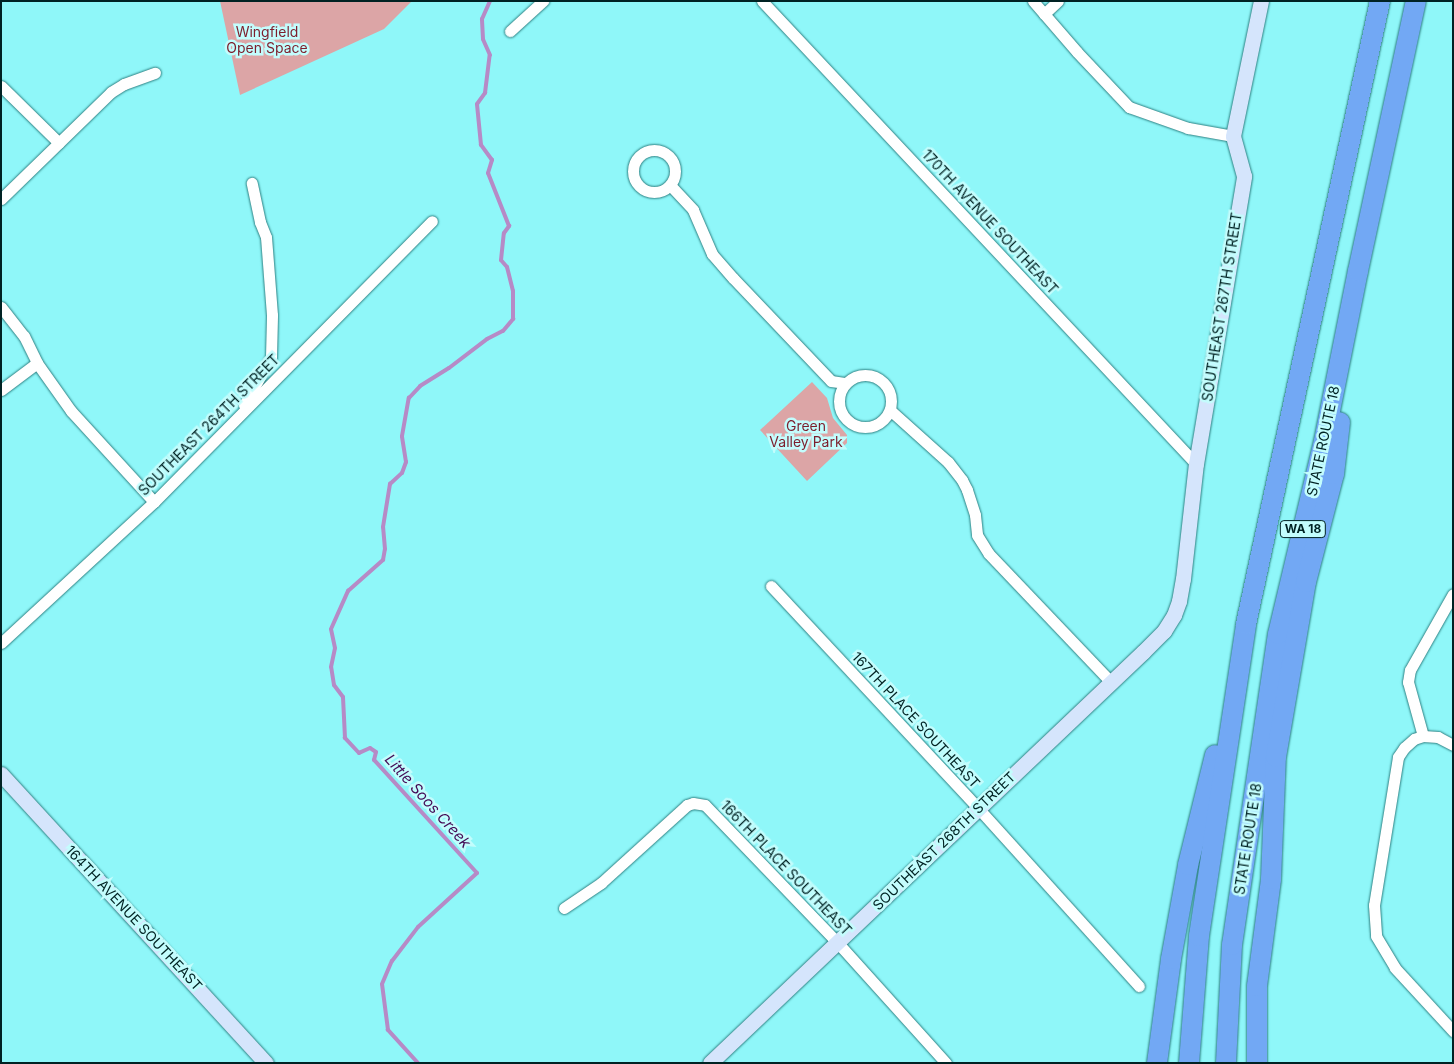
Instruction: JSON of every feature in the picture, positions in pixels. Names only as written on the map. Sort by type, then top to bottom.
[{"type":"highway","name":"WA 18","points":[[1189,1063],[1199,936],[1246,624],[1380,1]]},
{"type":"highway","name":"STATE ROUTE 18","points":[[1226,1063],[1232,945],[1278,634],[1324,441],[1358,271],[1416,1]]},
{"type":"highway","points":[[1256,1063],[1256,986],[1270,879],[1276,757],[1306,582],[1334,474],[1358,271]]},
{"type":"highway","points":[[1157,1063],[1171,959],[1188,865],[1246,624]]},
{"type":"street","points":[[510,32],[543,1]]},
{"type":"street","name":"170TH AVENUE SOUTHEAST","points":[[762,1],[1196,464]]},
{"type":"street","points":[[1033,1],[1077,52],[1130,107],[1188,128],[1233,136]]},
{"type":"street","points":[[1044,14],[1058,1]]},
{"type":"street","name":"SOUTHEAST 267TH STREET","points":[[1174,615],[1180,602],[1196,464],[1244,176],[1233,136],[1261,1]]},
{"type":"street","points":[[1,198],[111,92],[124,84],[155,73]]},
{"type":"street","points":[[1,86],[59,143]]},
{"type":"street","points":[[228,429],[254,391],[271,357],[272,315],[266,237],[260,222],[252,183]]},
{"type":"street","points":[[670,185],[693,210],[712,254],[831,381],[846,383],[862,375],[879,379],[890,392],[890,410],[880,424],[863,428],[855,426],[842,415],[839,407],[839,398],[846,383]]},
{"type":"street","name":"SOUTHEAST 264TH STREET","points":[[1,643],[154,502],[432,221]]},
{"type":"street","points":[[1,307],[24,336],[37,363],[71,411],[154,502]]},
{"type":"street","points":[[1,390],[37,363]]},
{"type":"street","points":[[890,410],[948,462],[962,480],[968,490],[975,515],[977,535],[988,554],[1112,683]]},
{"type":"street","name":"167TH PLACE SOUTHEAST","points":[[771,586],[978,808],[1139,986]]},
{"type":"street","points":[[1423,736],[1408,682],[1410,670],[1453,594]]},
{"type":"street","name":"SOUTHEAST 268TH STREET","points":[[710,1063],[1112,683],[1164,631],[1174,615]]},
{"type":"street","points":[[1453,745],[1438,737],[1423,736],[1414,739],[1398,757],[1374,905],[1376,936],[1395,968],[1453,1031]]},
{"type":"street","name":"164TH AVENUE SOUTHEAST","points":[[1,774],[266,1063]]},
{"type":"street","name":"166TH PLACE SOUTHEAST","points":[[564,908],[601,883],[687,805],[693,803],[705,805],[837,942],[946,1063]]},
{"type":"green space","name":"Wingfield Open Space","points":[[220,1],[412,1],[384,29],[240,95]]},
{"type":"green space","name":"Green Valley Park","points":[[812,382],[827,398],[833,418],[847,435],[847,443],[807,481],[760,430]]},
{"type":"waterway","name":"Little Soos Creek","points":[[418,1063],[388,1030],[382,984],[392,961],[418,927],[477,873],[374,760],[376,752],[370,748],[359,753],[345,738],[343,697],[334,685],[331,667],[335,648],[331,629],[348,591],[383,560],[385,549],[383,527],[390,484],[402,473],[406,462],[402,436],[409,398],[420,386],[449,368],[487,339],[503,331],[513,319],[513,291],[507,267],[501,260],[504,233],[509,226],[488,173],[492,160],[481,145],[477,104],[485,93],[490,55],[483,39],[482,19],[490,1]]}]
